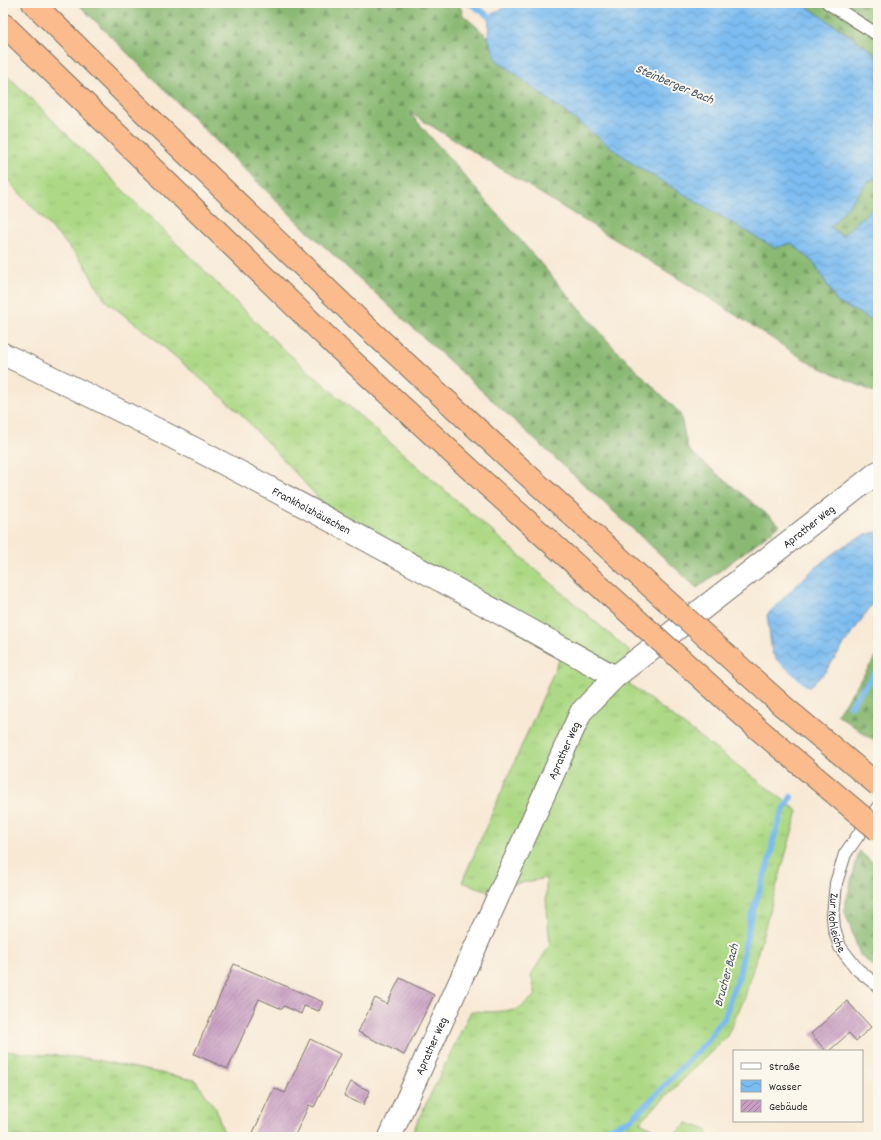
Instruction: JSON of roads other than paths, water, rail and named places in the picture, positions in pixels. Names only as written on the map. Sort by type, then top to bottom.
[{"type":"highway","points":[[33,3],[170,138],[360,321],[784,707],[878,785]]},
{"type":"highway","points":[[3,24],[331,342],[757,728],[878,830]]},
{"type":"street","name":"Frankholzhäuschen","points":[[3,354],[180,440],[424,571],[616,677]]},
{"type":"street","name":"Aprather Weg","points":[[390,1137],[581,712],[616,677],[878,472]]},
{"type":"lane","points":[[828,3],[878,35]]},
{"type":"lane","name":"Zur Kohleiche","points":[[878,807],[845,854],[836,883],[832,916],[840,946],[857,970],[878,986]]},
{"type":"water","points":[[512,3],[802,3],[873,52],[878,61],[878,176],[867,183],[831,227],[842,236],[878,203],[878,323],[837,302],[815,264],[792,243],[775,248],[633,164],[497,60],[488,37],[489,16]]},
{"type":"water","points":[[878,532],[878,596],[825,672],[807,689],[782,667],[772,653],[767,615],[818,565],[834,553],[864,535]]},
{"type":"waterway","name":"Steinberger Bach","points":[[469,3],[495,19]]},
{"type":"waterway","name":"Brucher Bach","points":[[850,706],[878,669]]},
{"type":"waterway","name":"Brucher Bach","points":[[608,1137],[609,1129],[631,1119],[649,1102],[709,1039],[718,1024],[725,1018],[731,995],[739,976],[750,920],[771,855],[773,841],[782,813],[791,797]]}]
